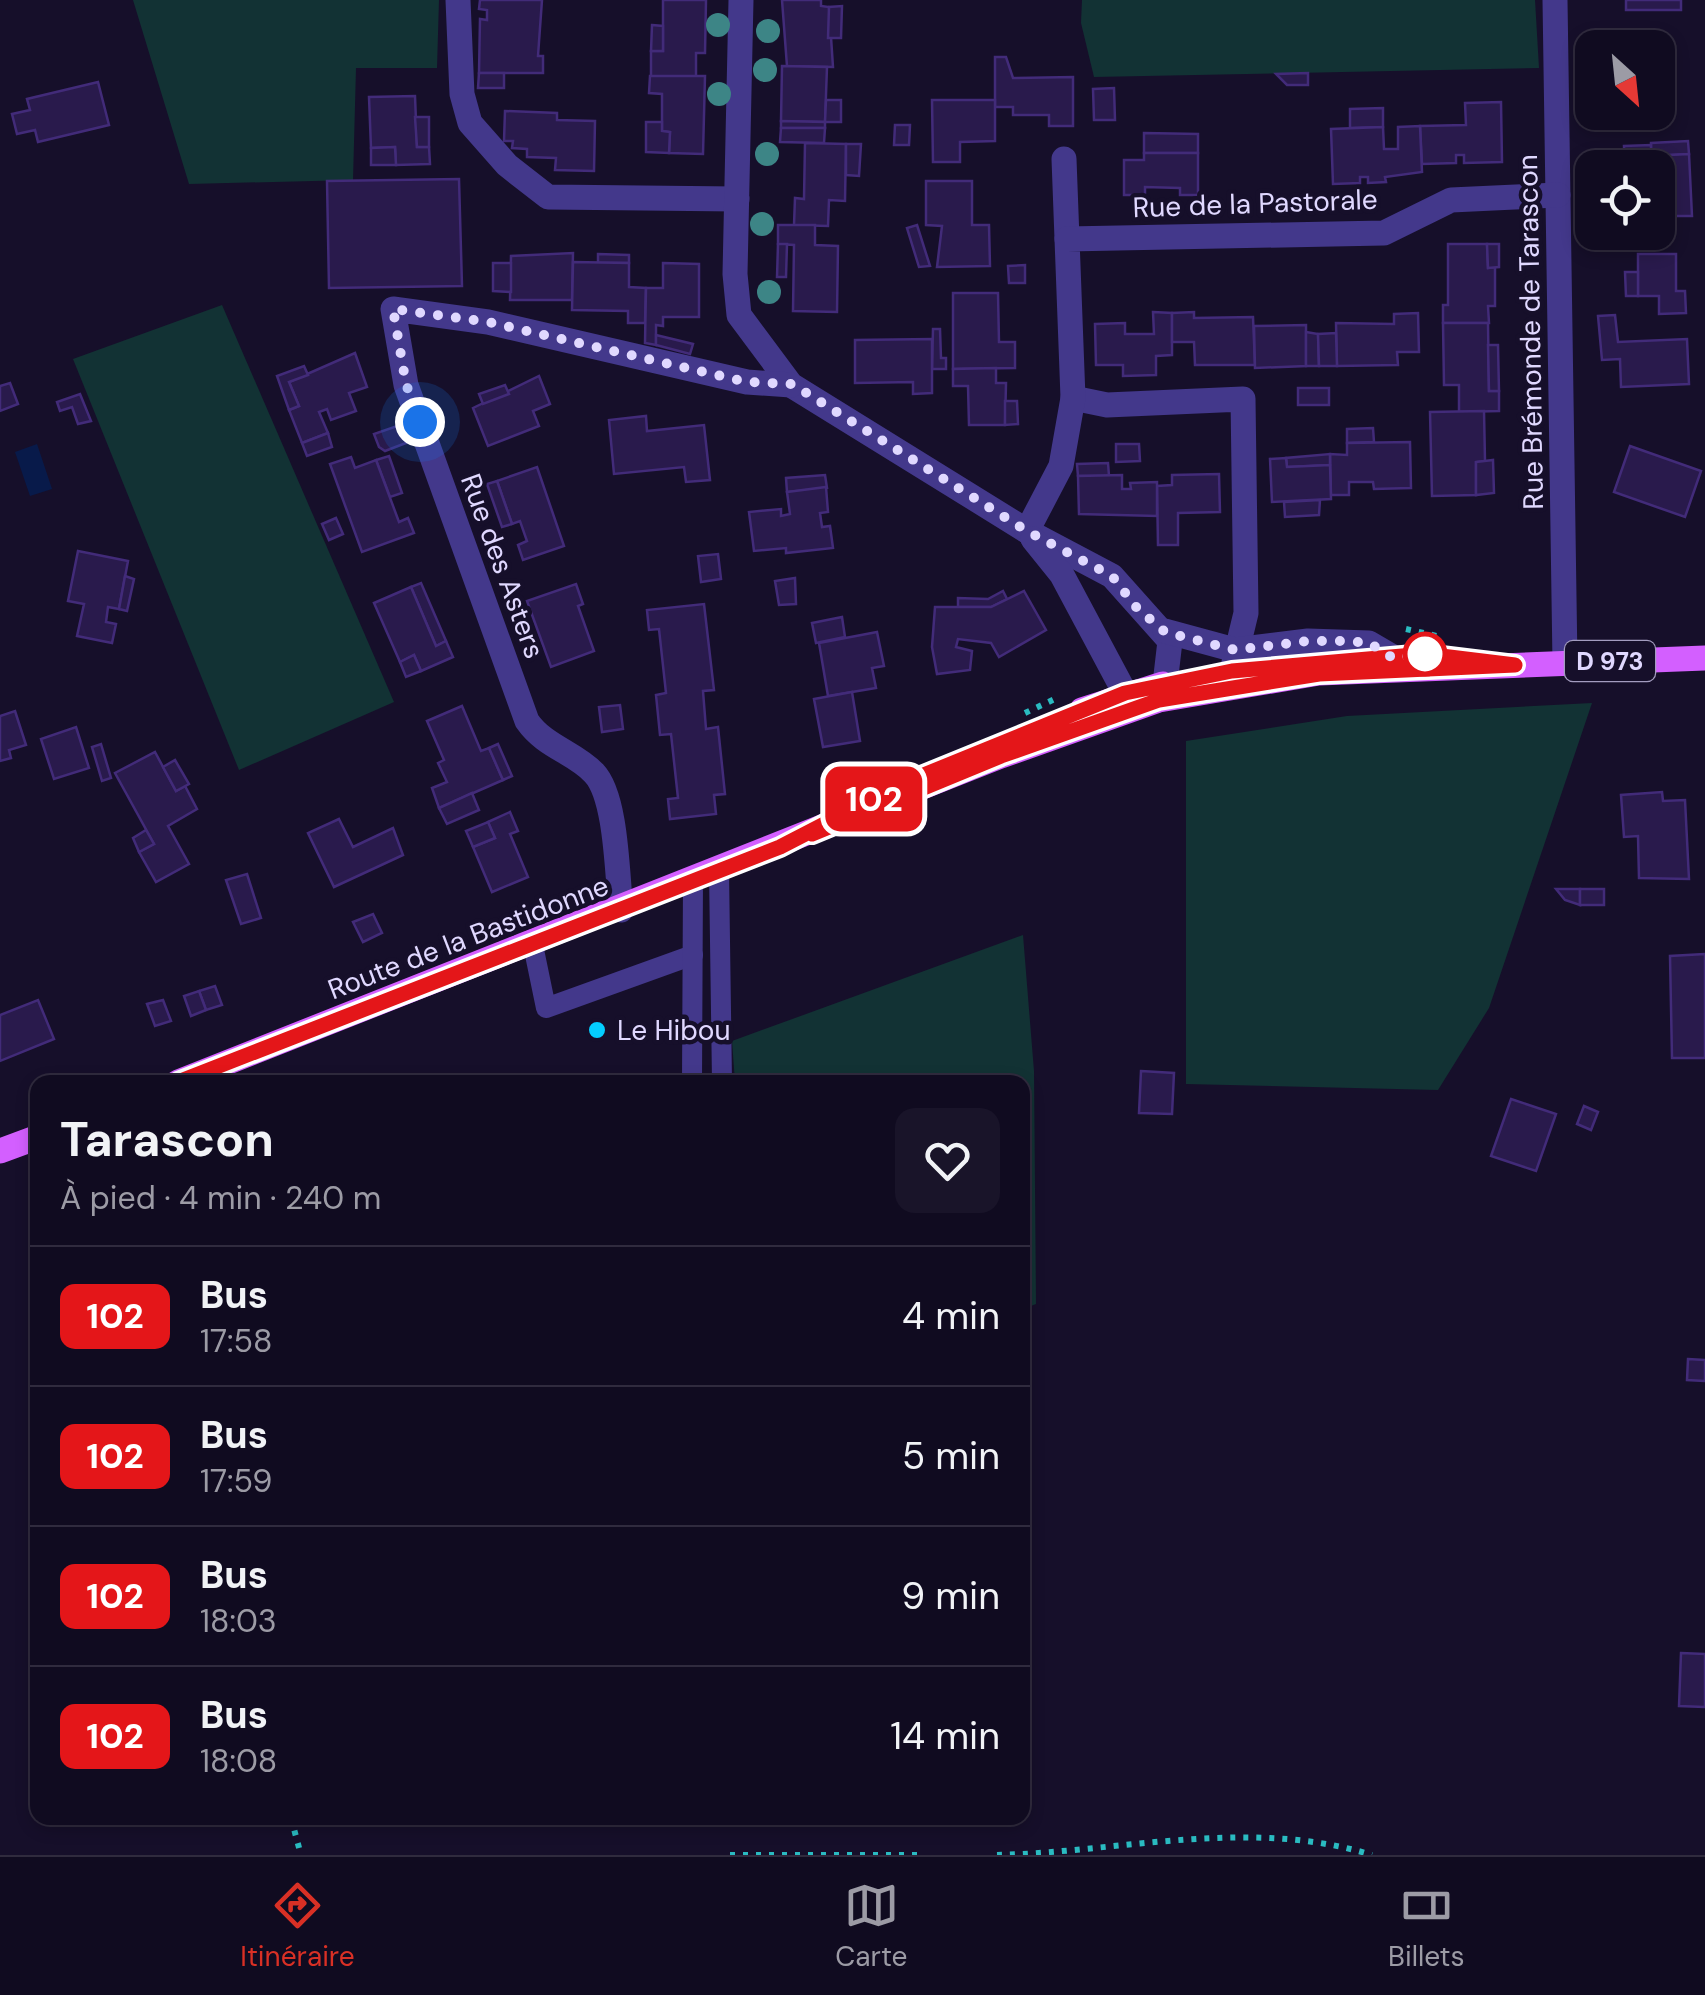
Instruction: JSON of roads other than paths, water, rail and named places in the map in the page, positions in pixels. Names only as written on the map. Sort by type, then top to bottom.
[{"type":"main road","name":"Route de la Bastidonne","points":[[780,847],[904,783],[1233,661],[1425,654],[1515,665]]},
{"type":"main road","name":"Route de la Bastidonne","points":[[196,1075],[780,847],[1147,694],[1319,674],[1705,658]]},
{"type":"main road","points":[[0,1151],[30,1140]]},
{"type":"street","points":[[458,0],[462,94],[470,123],[507,165],[548,197],[737,199]]},
{"type":"street","points":[[741,0],[737,199],[740,316],[792,384],[1027,531],[1112,576],[1170,640],[1147,694]]},
{"type":"street","name":"Rue Brémonde de Tarascon","points":[[1554,0],[1565,664]]},
{"type":"street","points":[[1027,531],[1061,466],[1073,398],[1064,159]]},
{"type":"street","name":"Rue de la Pastorale","points":[[1067,239],[1384,233],[1450,200],[1558,195]]},
{"type":"street","name":"Rue des Asters","points":[[620,910],[607,794],[594,773],[538,738],[527,722],[406,384],[393,309],[488,322],[747,382],[792,384]]},
{"type":"street","points":[[1073,398],[1107,405],[1243,399],[1246,614],[1233,661],[1165,632]]},
{"type":"street","points":[[1027,531],[1147,694]]},
{"type":"lane","points":[[719,870],[721,1075]]},
{"type":"lane","points":[[692,1075],[693,880]]},
{"type":"lane","points":[[532,945],[546,1008],[693,956]]},
{"type":"water","points":[[37,444],[52,489],[30,496],[15,452]]},
{"type":"place","name":"Le Hibou","points":[[597,1030]]}]
